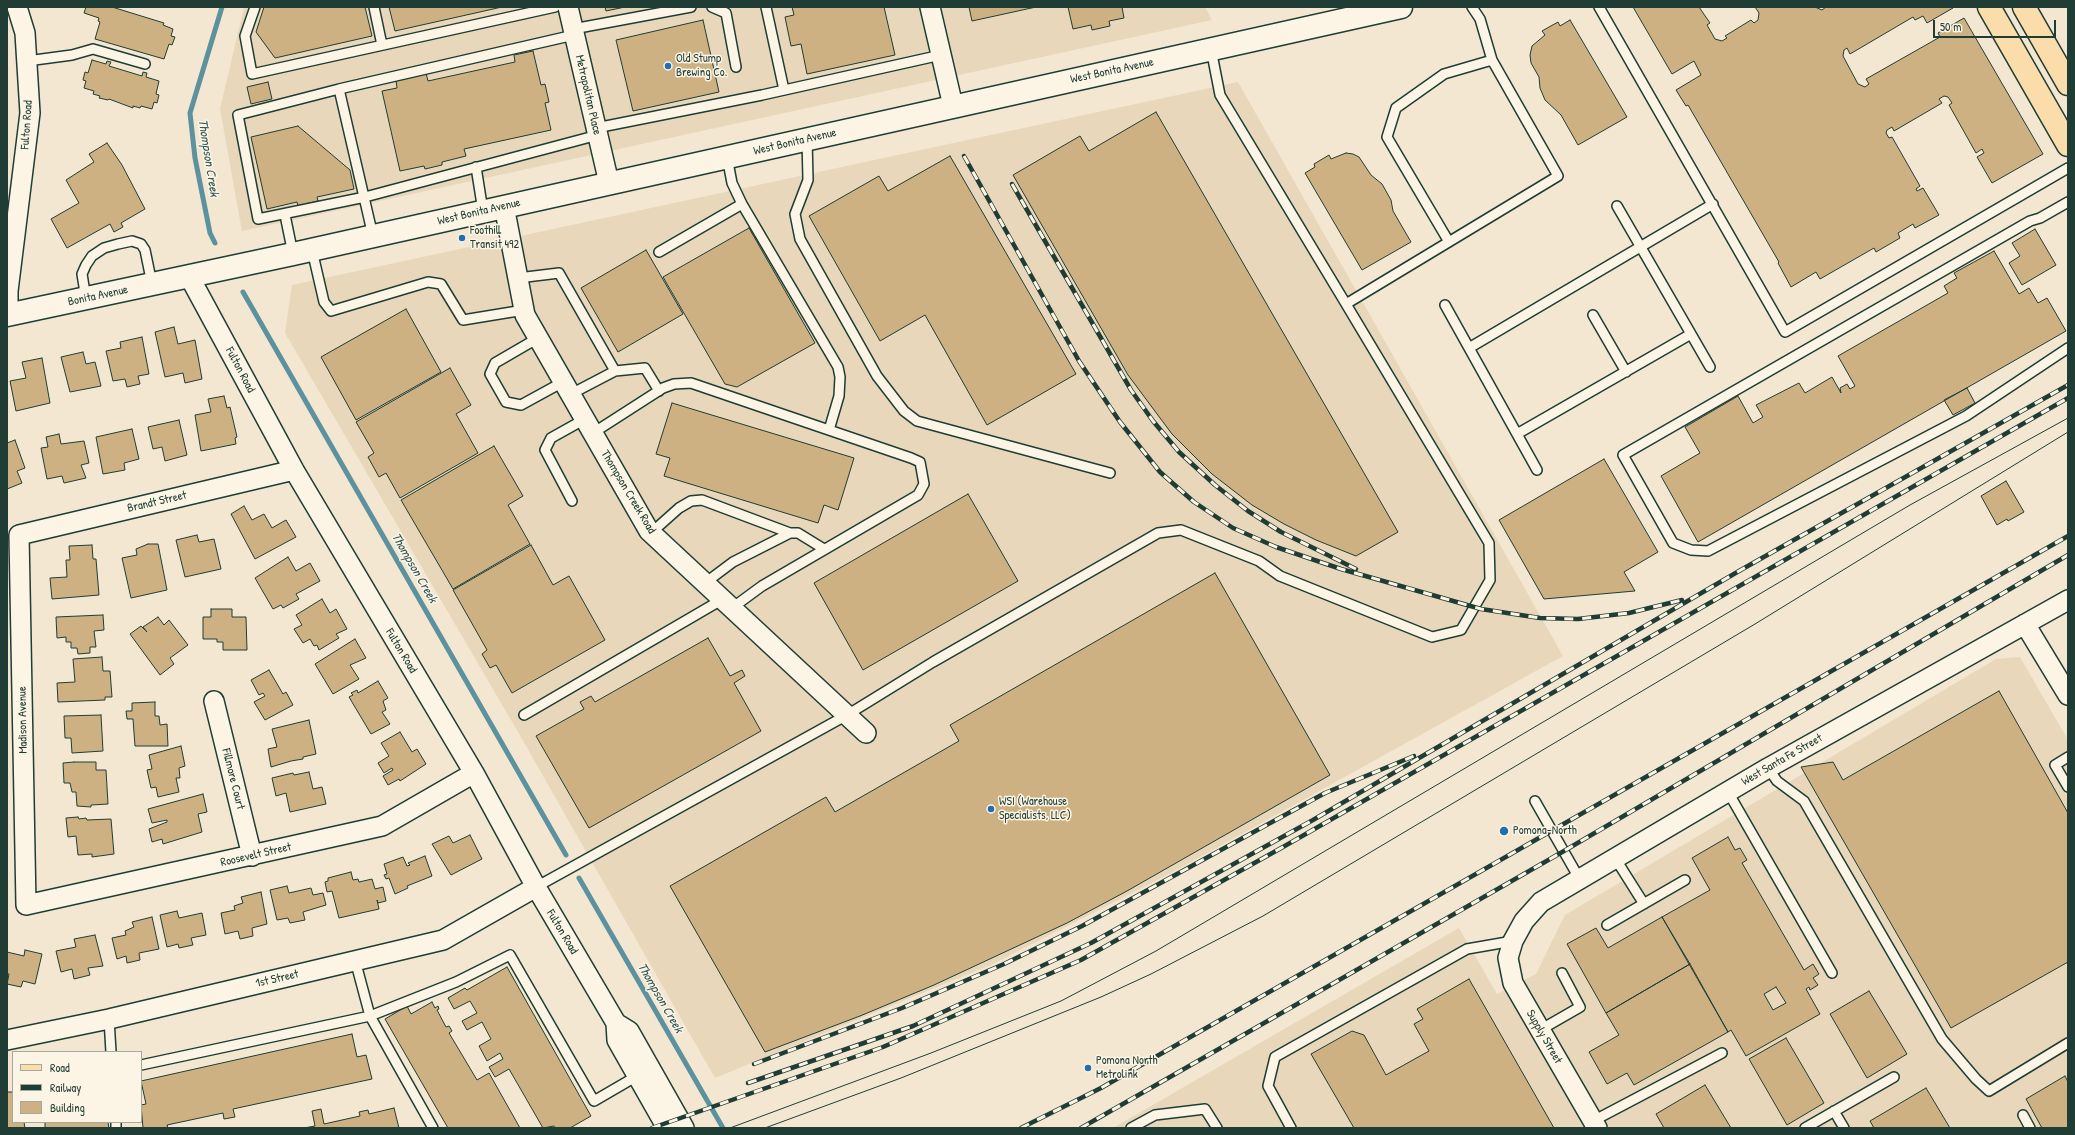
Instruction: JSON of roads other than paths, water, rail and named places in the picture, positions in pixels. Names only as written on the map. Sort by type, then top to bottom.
[{"type":"main road","name":"West Bonita Avenue","points":[[189,276],[1401,7]]},
{"type":"main road","points":[[1989,7],[2068,145]]},
{"type":"main road","points":[[2024,7],[2068,84]]},
{"type":"main road","name":"Bonita Avenue","points":[[7,315],[189,276]]},
{"type":"street","name":"Fulton Road","points":[[7,315],[8,291],[30,113],[25,33],[17,7]]},
{"type":"street","name":"Metropolitan Place","points":[[568,7],[609,183]]},
{"type":"street","points":[[930,7],[953,106]]},
{"type":"street","name":"Thompson Creek Road","points":[[494,209],[518,278],[524,310],[538,338],[651,533],[866,733]]},
{"type":"street","name":"Fulton Road","points":[[189,276],[294,470],[474,773],[536,887],[616,1023],[617,1040],[667,1128]]},
{"type":"street","name":"Brandt Street","points":[[19,535],[294,470]]},
{"type":"street","name":"Madison Avenue","points":[[19,535],[26,905]]},
{"type":"street","name":"West Santa Fe Street","points":[[1513,941],[1524,921],[1541,902],[1579,878],[1768,768],[2068,600]]},
{"type":"street","points":[[2026,624],[2068,696]]},
{"type":"street","name":"Fillmore Court","points":[[214,702],[252,856]]},
{"type":"street","name":"Roosevelt Street","points":[[26,905],[382,826],[474,773]]},
{"type":"street","name":"1st Street","points":[[7,1040],[109,1019],[443,940],[536,887]]},
{"type":"street","name":"Supply Street","points":[[1513,941],[1508,958],[1513,983],[1595,1125]]},
{"type":"street","name":"Fulton Road","points":[[616,1023],[629,1031],[684,1128]]},
{"type":"lane","points":[[255,7],[244,36],[252,74],[555,7]]},
{"type":"lane","points":[[374,7],[382,45]]},
{"type":"lane","points":[[690,7],[574,32],[238,115],[258,219],[285,215],[365,197],[597,132],[941,55]]},
{"type":"lane","points":[[712,7],[726,13],[736,67]]},
{"type":"lane","points":[[766,7],[784,90]]},
{"type":"lane","points":[[1346,304],[1558,176],[1492,60],[1480,19],[1472,7]]},
{"type":"lane","points":[[1599,7],[1785,332],[2068,168]]},
{"type":"lane","points":[[27,61],[72,55],[93,49],[145,64]]},
{"type":"lane","points":[[536,887],[847,715],[933,662],[1158,533],[1181,530],[1259,561],[1280,576],[1432,637],[1461,630],[1490,580],[1489,543],[1220,95],[1211,49]]},
{"type":"lane","points":[[1449,242],[1387,136],[1396,108],[1444,74],[1492,60]]},
{"type":"lane","points":[[339,89],[374,236]]},
{"type":"lane","points":[[807,139],[808,180],[795,214],[800,239],[877,376],[904,411],[917,421],[1110,473]]},
{"type":"lane","points":[[726,157],[732,183],[742,204],[838,367],[840,377],[839,396],[829,430]]},
{"type":"lane","points":[[476,167],[494,209]]},
{"type":"lane","points":[[2068,202],[2040,218],[2023,225],[1623,454],[1673,543],[1691,550],[1708,551],[1966,416],[2068,348]]},
{"type":"lane","points":[[659,252],[742,204]]},
{"type":"lane","points":[[1469,348],[1713,204]]},
{"type":"lane","points":[[1617,206],[1710,368]]},
{"type":"lane","points":[[285,215],[324,302],[331,311],[428,282],[441,284],[463,320],[524,310]]},
{"type":"lane","points":[[86,299],[82,274],[86,265],[92,256],[104,248],[118,244],[132,241],[141,244],[145,250],[152,284]]},
{"type":"lane","points":[[518,278],[559,273],[615,371]]},
{"type":"lane","points":[[1445,305],[1537,470]]},
{"type":"lane","points":[[1593,315],[1626,372]]},
{"type":"lane","points":[[1517,434],[1691,334]]},
{"type":"lane","points":[[538,338],[495,363],[490,374],[506,402],[521,405],[615,371],[645,368],[659,391]]},
{"type":"lane","points":[[524,715],[762,586],[918,495],[924,484],[920,462],[691,383],[674,384],[589,426],[551,438],[545,450],[572,501]]},
{"type":"lane","points":[[651,533],[679,508],[691,501],[702,500],[790,533],[798,533],[824,549]]},
{"type":"lane","points":[[705,583],[733,562],[790,533]]},
{"type":"lane","points":[[2068,757],[2056,765],[2068,787]]},
{"type":"lane","points":[[1768,768],[1777,781],[1804,801],[1942,1039],[1976,1079],[1989,1091],[2068,1043]]},
{"type":"lane","points":[[1728,792],[1832,973]]},
{"type":"lane","points":[[1535,801],[1579,878]]},
{"type":"lane","points":[[1615,858],[1644,904]]},
{"type":"lane","points":[[1607,925],[1685,880]]},
{"type":"lane","points":[[1291,1128],[1268,1086],[1275,1057],[1467,949],[1513,941]]},
{"type":"lane","points":[[142,1065],[370,1016],[456,982],[510,955],[594,1101],[637,1076]]},
{"type":"lane","points":[[355,960],[370,1016],[433,1128]]},
{"type":"lane","points":[[1540,1030],[1580,1007],[1562,973]]},
{"type":"lane","points":[[109,1019],[111,1051]]},
{"type":"lane","points":[[1595,1125],[1722,1053]]},
{"type":"lane","points":[[1805,1128],[1894,1077]]},
{"type":"lane","points":[[1131,1128],[1155,1115],[1205,1109],[1217,1128]]},
{"type":"lane","points":[[1834,1112],[1844,1128]]},
{"type":"lane","points":[[2023,1116],[2030,1128]]},
{"type":"waterway","name":"Thompson Creek","points":[[215,243],[210,233],[195,158],[190,113],[222,7]]},
{"type":"waterway","name":"Thompson Creek","points":[[243,292],[566,855]]},
{"type":"waterway","name":"Thompson Creek","points":[[579,878],[723,1128]]},
{"type":"tram line","points":[[730,1128],[931,1053],[1061,1001],[1156,951],[1910,505],[2068,418]]},
{"type":"tram line","points":[[765,1128],[901,1078],[1101,997],[1151,974],[1263,916],[1755,624],[2068,432]]},
{"type":"railway","points":[[964,156],[1079,361],[1120,422],[1160,472],[1194,502],[1233,528],[1276,547],[1341,569],[1481,609],[1540,618],[1578,619],[1629,613],[1682,600]]},
{"type":"railway","points":[[1012,184],[1131,390],[1153,421],[1179,452],[1215,485],[1248,511],[1281,532],[1356,569]]},
{"type":"railway","points":[[748,1083],[913,1026],[1091,943],[1313,820],[1739,571],[2068,385]]},
{"type":"railway","points":[[652,1128],[883,1047],[1081,960],[1283,847],[2068,398]]},
{"type":"railway","points":[[1021,1128],[1101,1088],[2068,536]]},
{"type":"railway","points":[[1081,1128],[1564,851],[2068,555]]},
{"type":"railway","points":[[754,1064],[902,1008],[1004,964],[1082,926],[1325,793],[1414,756]]},
{"type":"place","name":"Old Stump Brewing Co.","points":[[668,66]]},
{"type":"place","name":"Foothill Transit 492","points":[[462,238]]},
{"type":"place","name":"WSI (Warehouse Specialists, LLC)","points":[[991,809]]},
{"type":"place","name":"Pomona–North","points":[[1504,831]]},
{"type":"place","name":"Pomona North Metrolink","points":[[1088,1068]]}]
